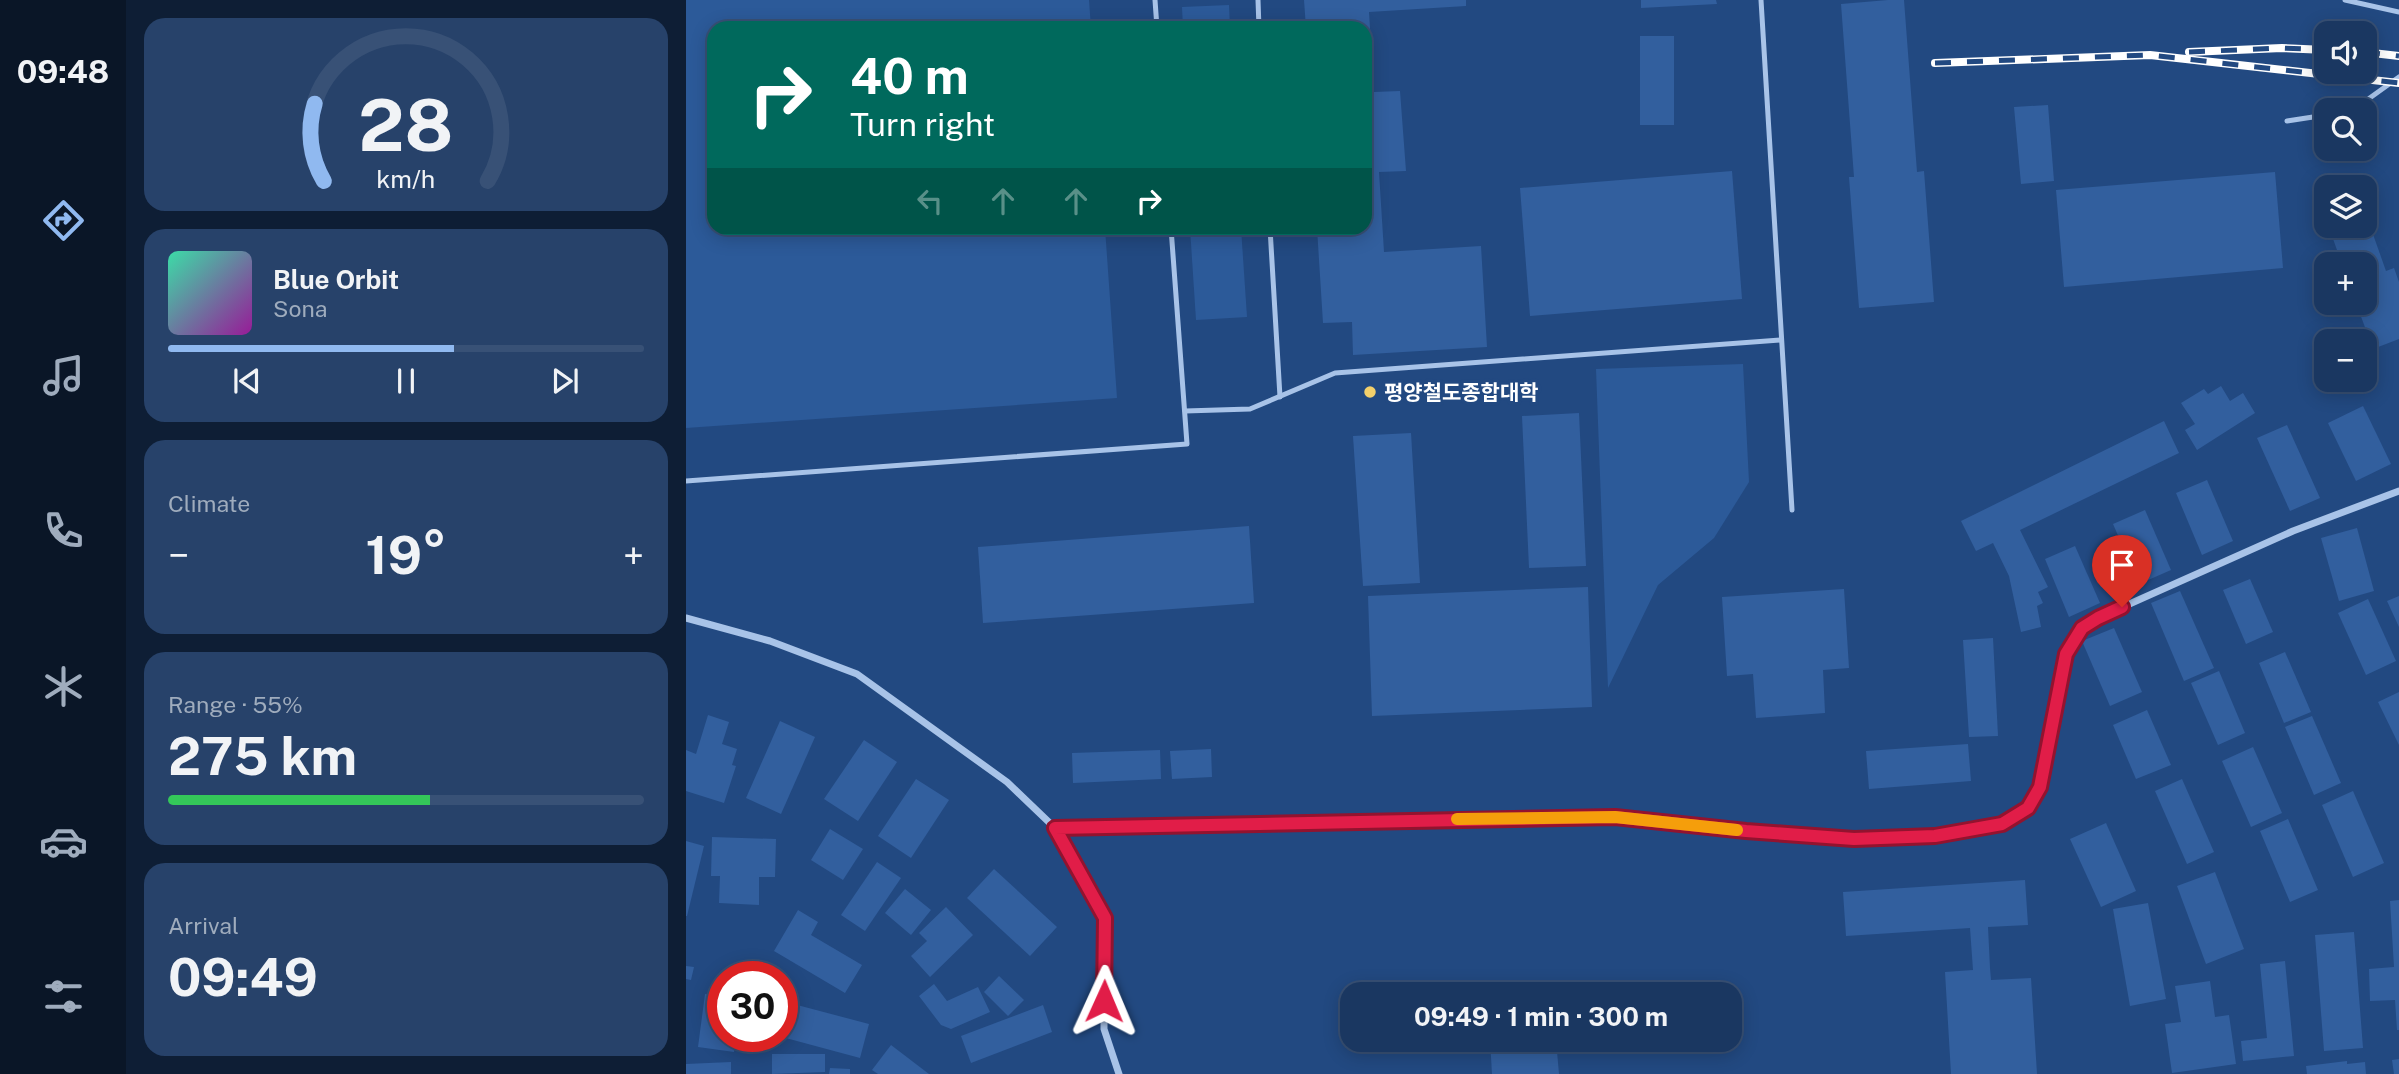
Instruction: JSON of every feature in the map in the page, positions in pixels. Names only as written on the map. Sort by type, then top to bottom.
[{"type":"street","points":[[1055,828],[1615,817],[1854,839],[1935,836],[2002,824],[2028,808],[2040,787],[2066,654],[2082,628],[2098,618],[2281,537],[2399,491]]},
{"type":"street","points":[[686,618],[770,641],[857,674],[1007,782],[1055,828],[1105,918],[1104,1029],[1119,1074]]},
{"type":"lane","points":[[1155,0],[1156,21]]},
{"type":"lane","points":[[1258,0],[1259,21]]},
{"type":"lane","points":[[1760,0],[1792,510]]},
{"type":"lane","points":[[2345,0],[2399,12]]},
{"type":"lane","points":[[2370,98],[2399,77]]},
{"type":"lane","points":[[2287,121],[2314,117]]},
{"type":"lane","points":[[686,481],[1187,444],[1172,235]]},
{"type":"lane","points":[[1270,235],[1280,397]]},
{"type":"lane","points":[[1185,411],[1250,410],[1335,373],[1781,340]]},
{"type":"shaded area","points":[[686,0],[1089,0],[1090,21],[707,21],[707,235],[1105,235],[1117,398],[686,428]]},
{"type":"shaded area","points":[[1229,5],[1230,21],[1183,21],[1182,7]]},
{"type":"shaded area","points":[[1190,235],[1241,235],[1247,317],[1196,320]]},
{"type":"shaded area","points":[[1743,364],[1749,482],[1714,538],[1658,585],[1608,688],[1596,369]]},
{"type":"building","points":[[1304,0],[1466,0],[1466,6],[1369,12],[1370,21],[1306,21]]},
{"type":"building","points":[[1641,0],[1716,0],[1717,4],[1641,8]]},
{"type":"building","points":[[1904,0],[1917,172],[1924,171],[1934,302],[1859,308],[1849,177],[1854,177],[1841,4]]},
{"type":"building","points":[[1640,36],[1674,36],[1674,125],[1640,125]]},
{"type":"building","points":[[1372,60],[1374,92],[1400,91],[1406,171],[1379,172],[1384,252],[1481,246],[1487,347],[1353,355],[1352,322],[1323,323],[1317,235],[1372,235]]},
{"type":"building","points":[[2048,105],[2054,181],[2021,184],[2014,107]]},
{"type":"building","points":[[1732,171],[1742,299],[1530,316],[1520,188]]},
{"type":"building","points":[[2275,172],[2283,268],[2064,287],[2056,190]]},
{"type":"building","points":[[2333,238],[2374,238],[2386,271],[2394,268],[2399,282],[2399,339],[2377,347],[2377,329],[2366,329],[2360,315],[2377,315],[2377,252],[2338,252]]},
{"type":"building","points":[[2221,386],[2230,401],[2243,393],[2255,413],[2197,450],[2185,430],[2195,424],[2181,403],[2204,389],[2208,394]]},
{"type":"building","points":[[2363,406],[2391,464],[2356,481],[2328,423]]},
{"type":"building","points":[[1579,413],[1586,566],[1529,568],[1522,416]]},
{"type":"building","points":[[2164,421],[2179,453],[2020,530],[2048,587],[2038,592],[2043,603],[2037,606],[2041,627],[2021,632],[2009,576],[1993,543],[1976,551],[1961,521]]},
{"type":"building","points":[[2287,425],[2320,498],[2290,511],[2257,438]]},
{"type":"building","points":[[1411,433],[1420,583],[1363,586],[1353,436]]},
{"type":"building","points":[[2207,480],[2233,541],[2202,555],[2176,493]]},
{"type":"building","points":[[2145,510],[2171,570],[2139,584],[2113,524]]},
{"type":"building","points":[[1249,526],[1254,603],[983,623],[978,547]]},
{"type":"building","points":[[2357,528],[2374,591],[2339,601],[2321,538]]},
{"type":"building","points":[[2075,546],[2100,603],[2069,617],[2045,559]]},
{"type":"building","points":[[2250,579],[2273,632],[2246,644],[2223,590]]},
{"type":"building","points":[[1588,587],[1592,707],[1372,716],[1368,596]]},
{"type":"building","points":[[1844,589],[1849,668],[1823,670],[1825,713],[1756,718],[1753,674],[1727,676],[1722,597]]},
{"type":"building","points":[[2180,591],[2214,668],[2184,681],[2151,603]]},
{"type":"building","points":[[2399,596],[2399,627],[2387,601]]},
{"type":"building","points":[[2368,599],[2396,661],[2366,675],[2338,613]]},
{"type":"building","points":[[2114,628],[2142,692],[2110,706],[2082,641]]},
{"type":"building","points":[[1993,638],[1998,736],[1969,737],[1963,640]]},
{"type":"building","points":[[2285,652],[2311,712],[2284,723],[2259,663]]},
{"type":"building","points":[[2219,671],[2245,733],[2218,745],[2191,683]]},
{"type":"building","points":[[2399,692],[2399,745],[2378,702]]},
{"type":"building","points":[[2147,710],[2171,765],[2136,779],[2113,725]]},
{"type":"building","points":[[708,715],[729,722],[722,744],[737,749],[732,765],[736,766],[724,803],[686,791],[686,750],[696,754]]},
{"type":"building","points":[[2312,716],[2341,783],[2314,795],[2285,727]]},
{"type":"building","points":[[780,721],[815,737],[781,814],[746,798]]},
{"type":"building","points":[[864,740],[897,762],[858,821],[824,799]]},
{"type":"building","points":[[1968,744],[1971,781],[1869,789],[1866,751]]},
{"type":"building","points":[[2253,747],[2282,813],[2251,827],[2222,761]]},
{"type":"building","points":[[1211,749],[1212,777],[1172,779],[1170,751]]},
{"type":"building","points":[[1160,750],[1161,779],[1073,783],[1072,753]]},
{"type":"building","points":[[916,779],[949,800],[911,858],[878,836]]},
{"type":"building","points":[[2182,779],[2214,852],[2187,864],[2155,791]]},
{"type":"building","points":[[2353,791],[2384,863],[2353,877],[2322,805]]},
{"type":"building","points":[[2288,819],[2318,890],[2290,902],[2260,831]]},
{"type":"building","points":[[2106,823],[2136,891],[2101,907],[2070,839]]},
{"type":"building","points":[[830,829],[863,849],[843,880],[811,860]]},
{"type":"building","points":[[712,837],[776,839],[775,877],[759,877],[759,905],[719,903],[720,876],[711,876]]},
{"type":"building","points":[[686,841],[704,846],[687,916],[686,916]]},
{"type":"building","points":[[877,862],[901,878],[865,931],[841,915]]},
{"type":"building","points":[[994,869],[1057,927],[1030,956],[967,898]]},
{"type":"building","points":[[2215,872],[2244,949],[2206,964],[2177,886]]},
{"type":"building","points":[[2025,880],[2028,925],[1988,927],[1990,968],[1991,980],[2031,978],[2037,1074],[1951,1074],[1945,972],[1973,970],[1970,928],[1846,936],[1843,892]]},
{"type":"building","points":[[905,889],[931,910],[911,935],[885,913]]},
{"type":"building","points":[[2399,900],[2397,1030],[2395,1000],[2370,1001],[2369,969],[2394,967],[2390,901]]},
{"type":"building","points":[[2148,903],[2166,999],[2130,1006],[2113,909]]},
{"type":"building","points":[[946,907],[973,935],[930,977],[911,956],[927,941],[919,933]]},
{"type":"building","points":[[798,910],[818,922],[811,935],[862,965],[845,993],[798,965],[798,961],[791,961],[774,951]]},
{"type":"building","points":[[2354,932],[2363,1048],[2324,1051],[2315,935]]},
{"type":"building","points":[[2285,961],[2294,1056],[2243,1061],[2241,1041],[2267,1038],[2260,964]]},
{"type":"building","points":[[686,966],[694,967],[691,980],[686,979]]},
{"type":"building","points":[[999,976],[1024,1000],[1008,1016],[984,992]]},
{"type":"building","points":[[2210,981],[2215,1017],[2229,1015],[2236,1064],[2172,1073],[2165,1024],[2181,1022],[2175,986]]},
{"type":"building","points":[[934,984],[947,1001],[978,987],[990,1012],[951,1029],[941,1025],[919,996]]},
{"type":"building","points":[[705,994],[707,994],[707,1048],[698,1047]]},
{"type":"building","points":[[798,1005],[869,1024],[860,1058],[798,1041]]},
{"type":"building","points":[[1043,1005],[1052,1032],[971,1063],[961,1036]]},
{"type":"building","points":[[891,1045],[929,1074],[878,1074],[872,1070]]},
{"type":"building","points":[[1491,1052],[1557,1052],[1559,1074],[1492,1074]]},
{"type":"building","points":[[772,1054],[825,1054],[825,1072],[772,1074]]},
{"type":"building","points":[[2399,1059],[2399,1074],[2394,1074],[2392,1060]]},
{"type":"building","points":[[2347,1061],[2347,1064],[2365,1062],[2366,1074],[2307,1074],[2306,1066]]},
{"type":"building","points":[[731,1062],[731,1074],[686,1074],[686,1064]]},
{"type":"building","points":[[830,1068],[850,1069],[850,1074],[829,1074]]},
{"type":"railway","points":[[2189,52],[2282,48],[2314,49]]},
{"type":"railway","points":[[2377,53],[2399,56]]},
{"type":"railway","points":[[1935,63],[2150,55],[2399,83]]},
{"type":"slow traffic","points":[[1457,819],[1615,817],[1737,830]]},
{"type":"place","name":"평양철도종합대학","points":[[1370,392]]},
{"type":"route","points":[[1104,1001],[1105,918],[1055,828],[1615,817],[1854,839],[1935,836],[2002,824],[2028,808],[2040,787],[2066,654],[2082,628],[2122,607]]}]
